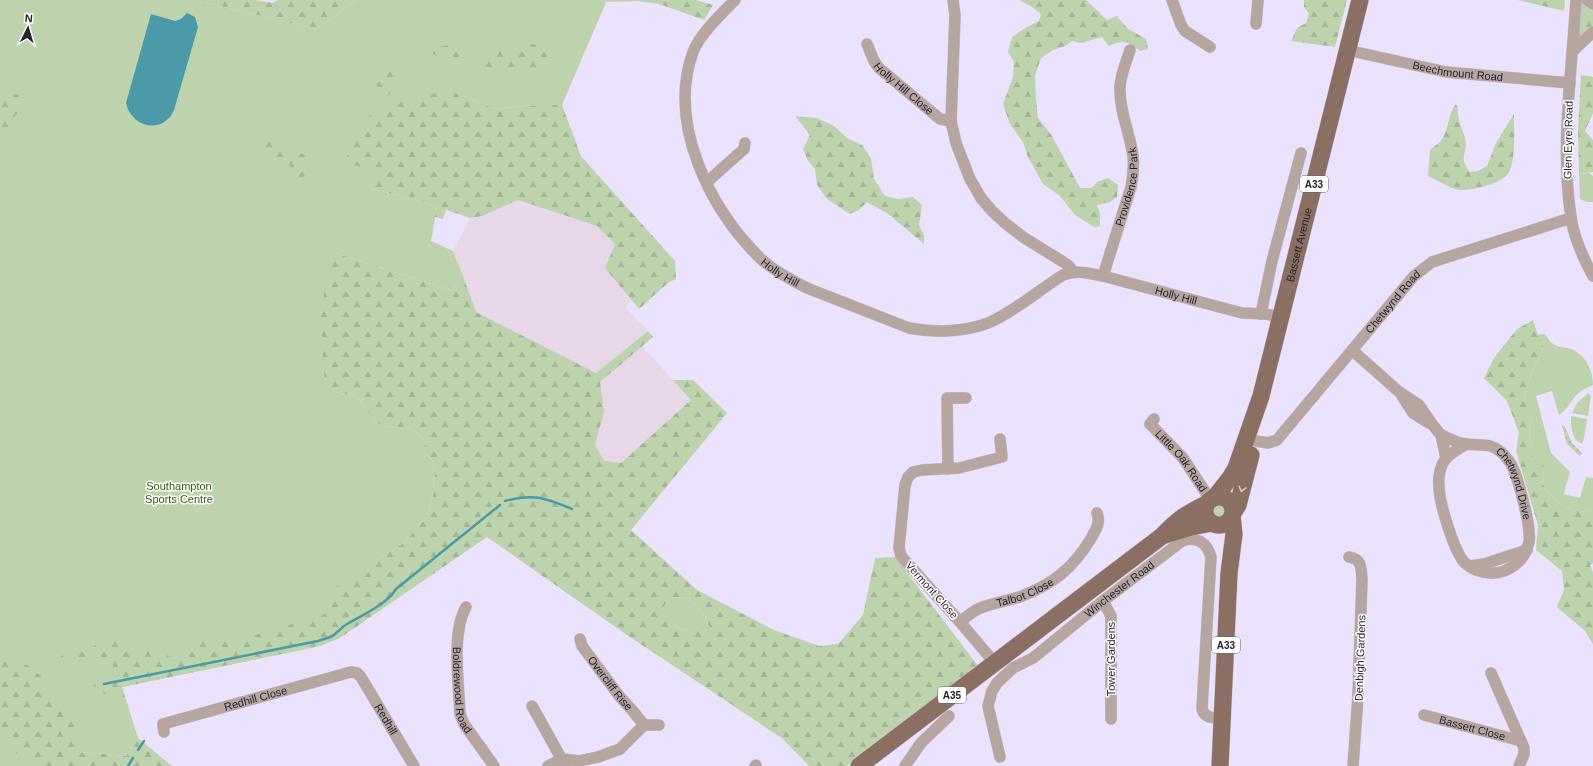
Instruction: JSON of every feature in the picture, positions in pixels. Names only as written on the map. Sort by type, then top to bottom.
[{"type":"main road","name":"Bassett Avenue","points":[[1210,500],[1230,478],[1236,468],[1261,396],[1360,0]]},
{"type":"main road","name":"Bassett Avenue","points":[[1220,766],[1229,573],[1234,534],[1233,514],[1238,505],[1256,441],[1259,428],[1261,396]]},
{"type":"main road","points":[[1223,497],[1230,501],[1233,508],[1233,514],[1230,520],[1223,524],[1213,524],[1209,521],[1205,513],[1210,500],[1223,497]]},
{"type":"main road","name":"Winchester Road","points":[[864,764],[994,662],[1162,536],[1173,524],[1186,514],[1210,500]]},
{"type":"main road","name":"Bassett Avenue","points":[[1213,524],[1220,539],[1229,573]]},
{"type":"main road","name":"Winchester Road","points":[[1162,536],[1191,527],[1213,524]]},
{"type":"street","name":"Holly Hill","points":[[735,0],[699,41],[693,51],[689,67],[686,96],[687,128],[696,159],[719,206],[733,226],[762,259],[776,271],[807,288],[909,328],[923,331],[972,328],[987,323],[1003,315],[1063,274],[1073,271],[1103,276],[1242,313],[1280,317]]},
{"type":"street","points":[[954,0],[955,15],[951,120],[956,143],[970,179],[981,198],[992,211],[1023,237],[1068,264],[1073,271]]},
{"type":"street","points":[[1172,0],[1181,25],[1186,31],[1202,37],[1210,47]]},
{"type":"street","points":[[1256,24],[1258,0]]},
{"type":"street","name":"Glen Eyre Road","points":[[1576,0],[1566,149],[1567,184],[1571,218],[1577,238],[1593,276]]},
{"type":"street","points":[[1587,0],[1593,4]]},
{"type":"street","points":[[1573,51],[1593,32]]},
{"type":"street","name":"Holly Hill Close","points":[[867,44],[879,68],[940,119],[951,120]]},
{"type":"street","name":"Providence Park","points":[[1103,276],[1134,174],[1133,155],[1120,98],[1120,85],[1123,68],[1130,50]]},
{"type":"street","name":"Beechmount Road","points":[[1347,50],[1407,64],[1466,74],[1570,83]]},
{"type":"street","points":[[707,182],[744,149],[745,143]]},
{"type":"street","name":"Bassett Avenue","points":[[1261,314],[1272,261],[1302,152]]},
{"type":"street","name":"Chetwynd Road","points":[[1256,441],[1268,443],[1277,440],[1414,276],[1432,262],[1571,218]]},
{"type":"street","name":"Chetwynd Drive","points":[[1352,350],[1398,391],[1419,405],[1441,435],[1446,458],[1440,473],[1439,488],[1459,556],[1470,566],[1484,564],[1527,550],[1530,535],[1529,527],[1512,466],[1500,451],[1492,447],[1484,444],[1467,444],[1441,435]]},
{"type":"street","points":[[948,469],[947,398],[966,398]]},
{"type":"street","name":"Little Oak Road","points":[[1149,424],[1183,458],[1210,500]]},
{"type":"street","name":"Vermont Close","points":[[994,662],[901,556],[899,548],[905,485],[908,477],[913,472],[922,470],[959,468],[1002,457],[1000,439]]},
{"type":"street","points":[[1446,458],[1457,449],[1467,444]]},
{"type":"street","name":"Talbot Close","points":[[960,622],[976,610],[1022,596],[1068,570],[1082,554],[1099,524],[1097,512]]},
{"type":"street","name":"Winchester Road","points":[[1000,757],[988,706],[992,690],[997,683],[1013,668],[1033,658],[1103,601],[1182,541],[1188,539],[1200,541],[1209,550],[1211,557],[1202,711],[1206,716],[1222,718]]},
{"type":"street","name":"Denbigh Gardens","points":[[1349,557],[1356,558],[1360,562],[1362,579],[1356,748],[1353,766]]},
{"type":"street","name":"Tower Gardens","points":[[1103,601],[1111,616],[1111,719]]},
{"type":"street","name":"Boldrewood Road","points":[[466,607],[462,614],[458,629],[460,714],[464,724],[494,766]]},
{"type":"street","points":[[1031,634],[1043,650]]},
{"type":"street","name":"Overcliff Rise","points":[[580,639],[582,646],[620,697],[644,725]]},
{"type":"street","name":"Redhill Close","points":[[164,732],[163,724],[351,672],[357,673]]},
{"type":"street","name":"Redhill","points":[[357,673],[361,677],[414,766]]},
{"type":"street","name":"Bassett Close","points":[[1491,673],[1525,750],[1519,766]]},
{"type":"street","points":[[532,706],[564,763]]},
{"type":"street","name":"Bassett Close","points":[[1424,714],[1521,741]]},
{"type":"street","points":[[905,766],[921,743],[946,722]]},
{"type":"street","points":[[548,766],[598,757],[620,749],[644,725],[659,725]]},
{"type":"shaded area","points":[[518,200],[597,226],[615,244],[605,268],[632,301],[625,307],[648,331],[596,373],[476,312],[453,251],[470,218],[482,216]]},
{"type":"shaded area","points":[[642,346],[716,427],[630,530],[573,422],[600,382]]},
{"type":"green space","name":"Southampton Sports Centre","points":[[0,0],[195,0],[316,29],[356,0],[607,0],[562,105],[538,105],[495,109],[449,90],[345,162],[374,170],[370,188],[437,206],[431,241],[453,251],[461,271],[453,291],[335,253],[334,392],[353,395],[361,401],[375,421],[386,427],[411,429],[422,436],[425,443],[424,452],[433,461],[435,473],[434,492],[429,511],[423,520],[404,543],[380,558],[320,646],[122,687],[138,738],[126,756],[79,752],[78,766],[0,766]]},
{"type":"green space","points":[[195,0],[255,0],[273,3],[278,0],[356,0],[316,29]]},
{"type":"green space","points":[[607,0],[696,0],[713,5],[704,20],[659,4],[638,1],[606,2]]},
{"type":"green space","points":[[1019,0],[1086,0],[1107,20],[1117,16],[1127,28],[1146,39],[1148,49],[1140,51],[1125,42],[1109,46],[1102,37],[1081,43],[1072,41],[1065,46],[1053,50],[1041,58],[1035,76],[1038,118],[1052,136],[1080,188],[1092,188],[1097,182],[1108,178],[1118,185],[1117,197],[1110,202],[1097,205],[1100,214],[1100,226],[1094,227],[1075,215],[1059,195],[1043,184],[1028,157],[1023,142],[1010,124],[1003,104],[1013,77],[1014,62],[1008,52],[1012,37],[1039,21],[1041,14]]},
{"type":"green space","points":[[1304,0],[1347,0],[1335,47],[1291,41],[1297,28],[1306,23],[1309,14],[1304,7]]},
{"type":"green space","points":[[1518,0],[1565,0],[1564,11]]},
{"type":"green space","points":[[1579,0],[1593,0],[1593,27],[1577,40]]},
{"type":"green space","points":[[460,44],[464,53],[460,57],[444,62],[428,50],[433,45],[443,46]]},
{"type":"green space","points":[[534,44],[549,55],[551,63],[548,70],[541,67],[510,69],[484,68],[482,58],[488,55],[507,48]]},
{"type":"green space","points":[[385,67],[393,68],[396,75],[389,95],[376,97],[378,75]]},
{"type":"green space","points":[[1581,75],[1593,77],[1593,113],[1585,131],[1593,140],[1593,172],[1579,174],[1578,130]]},
{"type":"green space","points":[[449,90],[495,109],[538,105],[562,105],[581,156],[675,261],[676,279],[669,282],[639,309],[605,268],[615,244],[597,226],[518,200],[482,216],[470,218],[446,210],[443,219],[435,217],[437,206],[370,188],[373,170],[345,163],[357,132],[363,123],[371,116],[391,105],[403,101]]},
{"type":"green space","points":[[0,91],[28,97],[0,138]]},
{"type":"green space","points":[[1456,104],[1466,143],[1464,162],[1470,172],[1478,171],[1487,166],[1497,141],[1514,114],[1514,145],[1511,169],[1504,178],[1485,186],[1459,190],[1447,186],[1428,176],[1430,150],[1440,142],[1445,135],[1451,112]]},
{"type":"green space","points":[[795,116],[817,118],[834,126],[847,138],[862,145],[871,158],[874,179],[885,196],[898,199],[913,197],[922,205],[919,225],[924,235],[924,244],[887,213],[867,202],[859,210],[850,214],[827,199],[817,185],[815,169],[808,161],[803,149],[810,135]]},
{"type":"green space","points":[[248,135],[306,155],[307,173],[301,180],[292,177],[289,163],[281,164],[244,138]]},
{"type":"green space","points":[[1589,173],[1593,176],[1593,202],[1587,202],[1580,199],[1579,174]]},
{"type":"green space","points":[[335,253],[453,291],[461,271],[476,312],[596,373],[648,331],[653,337],[600,382],[604,412],[595,445],[604,461],[621,463],[691,400],[673,380],[693,380],[727,413],[631,530],[697,590],[774,630],[819,646],[838,644],[863,615],[875,558],[895,557],[979,667],[847,766],[809,766],[783,739],[627,635],[487,537],[340,638],[320,646],[122,687],[130,713],[93,685],[112,679],[113,663],[99,658],[59,659],[65,652],[88,651],[108,636],[138,649],[163,648],[169,657],[181,655],[190,637],[250,637],[325,614],[339,582],[349,578],[360,582],[380,558],[404,543],[429,511],[434,492],[435,473],[433,461],[424,452],[425,443],[422,436],[411,429],[386,427],[375,421],[361,401],[353,395],[334,392],[325,387],[320,308]],"holes":[[[674,597],[689,599],[705,616],[709,627],[680,630],[669,622],[662,611],[666,603]]]},
{"type":"green space","points":[[1533,320],[1538,335],[1545,334],[1542,351],[1532,372],[1524,397],[1530,406],[1531,456],[1544,462],[1542,483],[1552,496],[1563,506],[1576,511],[1593,511],[1593,563],[1590,565],[1593,572],[1593,644],[1585,631],[1557,607],[1564,590],[1562,571],[1536,550],[1538,525],[1516,451],[1519,433],[1507,401],[1484,378],[1494,358],[1517,329]]},
{"type":"green space","points":[[1545,334],[1553,344],[1576,351],[1587,363],[1592,374],[1593,385],[1578,393],[1566,409],[1559,415],[1552,391],[1536,396],[1551,453],[1570,472],[1564,494],[1580,498],[1586,477],[1593,478],[1593,511],[1576,511],[1563,506],[1552,496],[1542,483],[1542,468],[1531,456],[1530,407],[1524,397],[1532,372],[1542,351]]},
{"type":"green space","points":[[1589,393],[1591,396],[1588,416],[1572,413],[1577,403]]},
{"type":"green space","points":[[1571,416],[1587,419],[1582,444],[1578,442],[1574,436]]},
{"type":"green space","points":[[1562,425],[1565,427],[1572,443],[1582,453],[1580,456],[1567,444]]},
{"type":"green space","points":[[1216,504],[1222,504],[1226,508],[1226,514],[1222,518],[1216,518],[1212,514],[1212,508]]},
{"type":"green space","points":[[674,597],[689,599],[705,616],[709,628],[680,630],[675,625],[668,622],[662,611],[666,603]]},
{"type":"green space","points":[[0,661],[27,665],[43,678],[37,687],[82,719],[75,731],[79,752],[126,756],[138,738],[172,766],[40,766],[26,749],[17,754],[5,735],[0,721]]},
{"type":"water","points":[[187,13],[195,17],[198,27],[174,110],[169,118],[163,123],[148,125],[141,123],[129,112],[126,103],[151,14],[175,21],[181,19]]},
{"type":"waterway","points":[[505,501],[532,497],[554,502],[572,509]]},
{"type":"waterway","points":[[104,684],[318,641],[331,636],[345,625],[387,600],[396,589],[500,505]]},
{"type":"waterway","points":[[138,750],[144,741]]},
{"type":"waterway","points":[[128,766],[133,758]]}]
